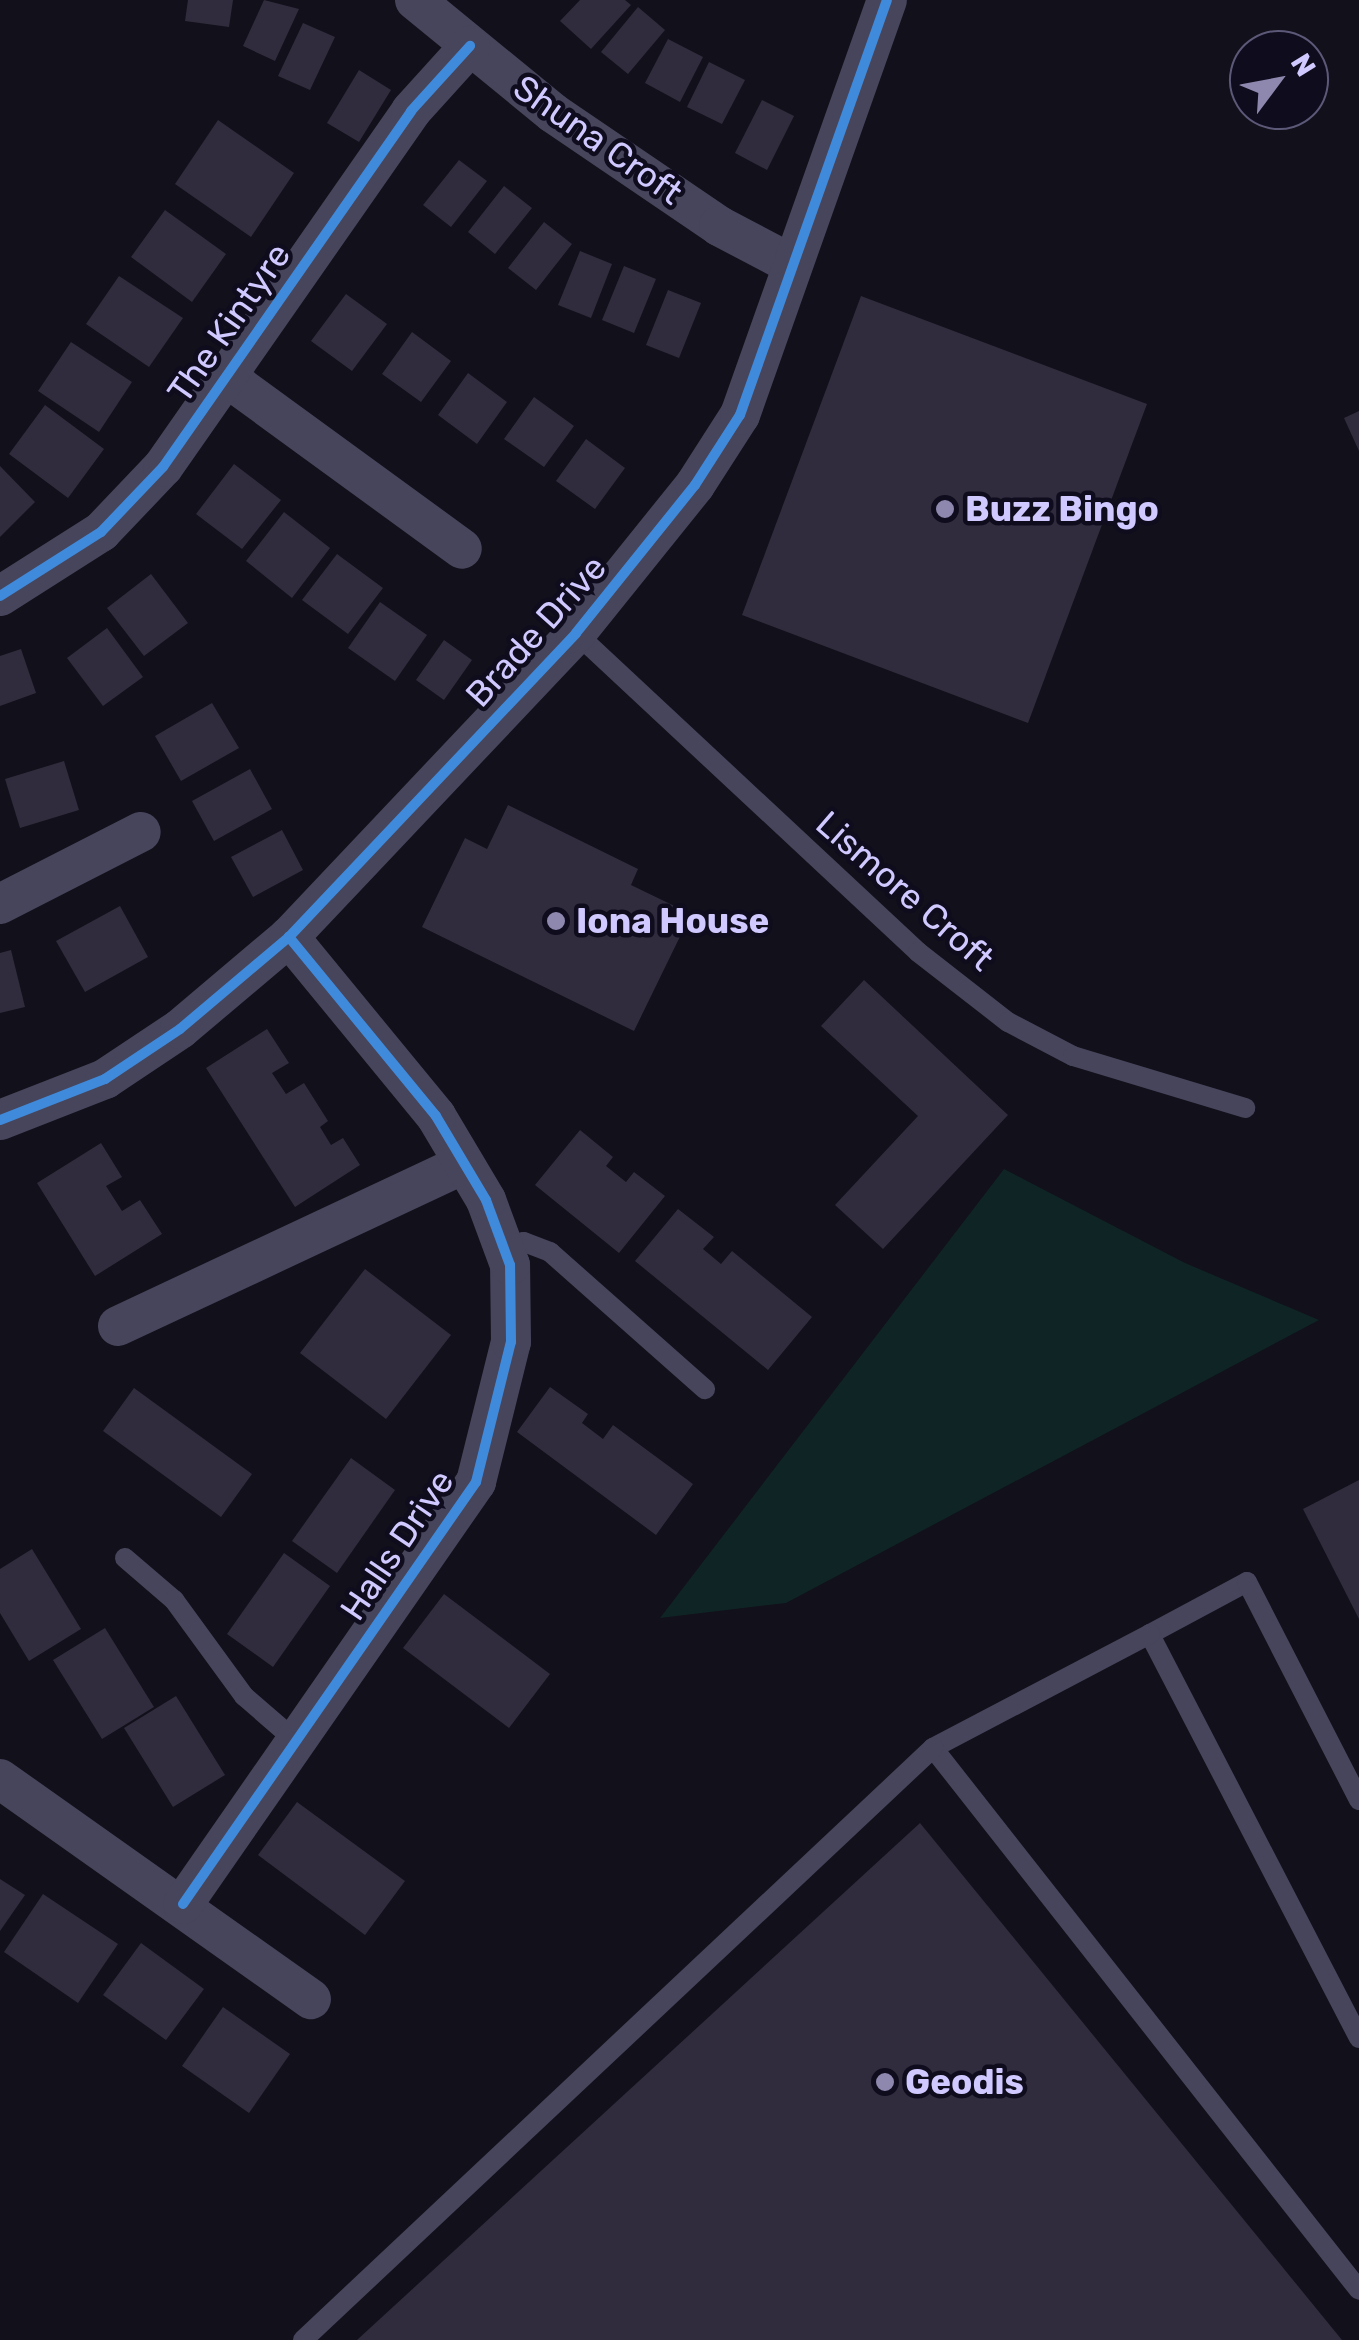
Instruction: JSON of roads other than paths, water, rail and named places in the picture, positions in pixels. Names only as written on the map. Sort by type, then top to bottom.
[{"type":"street","name":"Shuna Croft","points":[[416,0],[553,113],[718,226],[792,264]]},
{"type":"street","name":"Brade Drive","points":[[0,1120],[105,1079],[180,1029],[289,936],[576,633],[696,484],[740,415],[887,0]]},
{"type":"street","name":"The Kintyre","points":[[0,596],[101,532],[163,467],[411,110],[470,46]]},
{"type":"street","name":"The Kintyre","points":[[225,376],[462,549]]},
{"type":"street","points":[[0,904],[142,832]]},
{"type":"street","name":"Halls Drive","points":[[183,1904],[476,1482],[511,1342],[510,1265],[464,1164],[436,1116],[289,936]]},
{"type":"street","points":[[118,1326],[464,1164]]},
{"type":"street","points":[[0,1779],[183,1904],[311,2000]]},
{"type":"lane","name":"Lismore Croft","points":[[576,633],[918,952],[1008,1022],[1073,1056],[1245,1108]]},
{"type":"lane","points":[[503,1246],[524,1242],[550,1252],[706,1389]]},
{"type":"lane","points":[[125,1558],[174,1600],[244,1696],[296,1741]]},
{"type":"lane","points":[[304,2340],[933,1748],[1247,1582],[1359,1800]]},
{"type":"lane","points":[[1150,1634],[1359,2038]]},
{"type":"lane","points":[[933,1748],[1359,2290]]},
{"type":"place","name":"Buzz Bingo","points":[[945,509]]},
{"type":"place","name":"Iona House","points":[[556,921]]},
{"type":"place","name":"Geodis","points":[[885,2082]]}]
